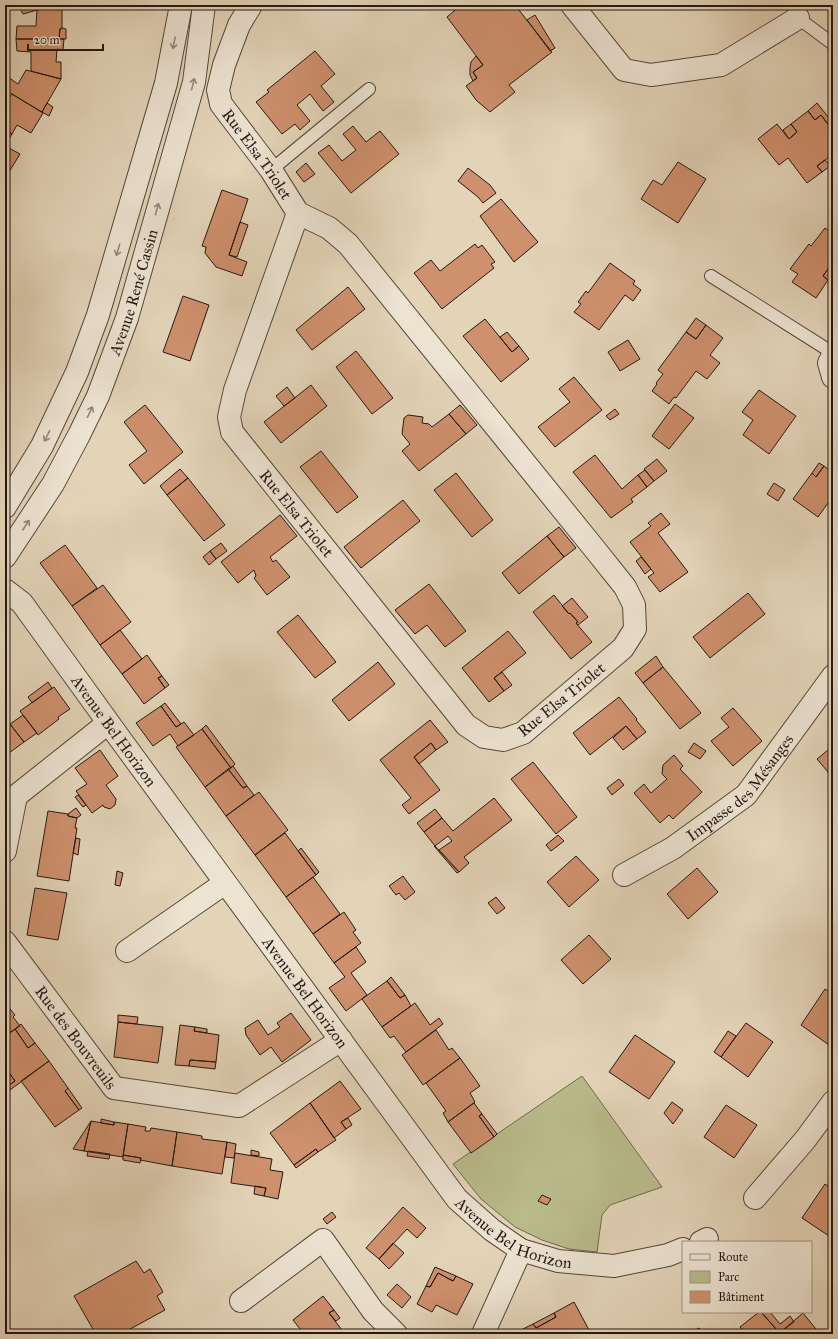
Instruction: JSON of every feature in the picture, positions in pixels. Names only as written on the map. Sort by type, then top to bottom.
[{"type":"street","name":"Avenue René Cassin","points":[[5,507],[42,446],[77,372],[98,316],[166,83],[181,5]]},
{"type":"street","name":"Avenue René Cassin","points":[[5,557],[53,484],[79,434],[98,396],[127,318],[194,82],[204,5]]},
{"type":"street","name":"Rue Elsa Triolet","points":[[252,5],[239,25],[224,65],[218,90],[221,104],[271,170],[298,213],[328,228],[348,244],[625,587],[634,605],[635,629],[623,648],[524,733],[504,740],[484,737],[466,725],[232,432],[229,417],[235,390],[298,213]]},
{"type":"street","points":[[572,5],[624,70],[651,75],[721,66],[798,18]]},
{"type":"street","points":[[833,354],[828,363],[833,377]]},
{"type":"street","name":"Avenue Bel Horizon","points":[[5,590],[22,603],[108,723],[458,1199],[492,1230],[521,1250],[558,1261],[614,1266],[668,1255],[682,1249]]},
{"type":"street","name":"Impasse des Mésanges","points":[[624,875],[673,848],[746,795],[833,676]]},
{"type":"street","points":[[5,851],[16,796],[108,723]]},
{"type":"street","points":[[127,951],[225,882]]},
{"type":"street","name":"Rue des Bouvreuils","points":[[5,942],[114,1088],[239,1106],[341,1040]]},
{"type":"street","points":[[755,1198],[805,1140],[833,1102]]},
{"type":"street","points":[[241,1300],[323,1240],[373,1312],[396,1334]]},
{"type":"street","points":[[482,1334],[521,1250]]},
{"type":"lane","points":[[798,18],[833,44]]},
{"type":"lane","points":[[271,170],[369,89]]},
{"type":"lane","points":[[711,276],[833,354]]},
{"type":"green space","points":[[582,1076],[662,1187],[610,1205],[602,1215],[597,1252],[569,1249],[542,1240],[515,1227],[481,1199],[453,1164]]},
{"type":"building","points":[[18,5],[55,5],[23,14]]},
{"type":"building","points":[[55,5],[62,5],[62,28],[60,29],[59,39],[16,39],[17,26],[36,26],[37,10]]},
{"type":"building","points":[[461,5],[515,5],[552,52],[509,85],[515,92],[490,112],[476,100],[466,86],[477,78],[473,72],[483,65],[447,17]]},
{"type":"building","points":[[535,15],[555,48],[550,51],[527,20]]},
{"type":"building","points":[[60,29],[66,29],[66,39],[59,39]]},
{"type":"building","points":[[16,39],[64,39],[63,50],[57,49],[56,62],[61,62],[61,79],[31,71],[31,52],[17,51]]},
{"type":"building","points":[[315,51],[335,74],[321,86],[334,102],[323,111],[310,94],[297,105],[310,121],[300,130],[295,124],[282,134],[256,102],[269,92],[267,90]]},
{"type":"building","points":[[476,56],[483,65],[473,72],[477,78],[473,81],[470,75],[470,68],[471,62]]},
{"type":"building","points":[[26,70],[61,79],[42,112],[5,90],[5,83],[8,77],[18,84]]},
{"type":"building","points":[[12,94],[43,113],[31,133],[17,125],[12,134],[5,130],[5,102]]},
{"type":"building","points":[[47,103],[53,107],[49,116],[42,112]]},
{"type":"building","points":[[817,103],[833,123],[833,131],[821,115],[815,120],[808,111]]},
{"type":"building","points":[[808,111],[815,120],[821,115],[833,131],[833,154],[817,166],[822,172],[807,183],[788,158],[779,165],[758,139],[777,124],[789,139],[797,132],[791,124]]},
{"type":"building","points":[[791,124],[797,132],[789,139],[783,130]]},
{"type":"building","points":[[353,126],[366,142],[380,131],[399,154],[351,193],[318,153],[329,145],[342,161],[356,150],[343,134]]},
{"type":"building","points":[[5,130],[12,134],[5,146]]},
{"type":"building","points":[[5,146],[20,154],[9,172],[5,170]]},
{"type":"building","points":[[825,160],[830,166],[822,172],[817,166]]},
{"type":"building","points":[[678,162],[706,179],[678,223],[641,199],[653,180],[662,185]]},
{"type":"building","points":[[306,163],[315,174],[304,182],[296,172]]},
{"type":"building","points":[[468,168],[490,185],[496,193],[483,203],[478,197],[458,181]]},
{"type":"building","points":[[222,190],[248,199],[229,255],[247,262],[242,276],[216,267],[205,253],[206,247],[202,246]]},
{"type":"building","points":[[501,199],[538,242],[514,262],[480,216]]},
{"type":"building","points":[[240,222],[248,225],[237,257],[229,255]]},
{"type":"building","points":[[825,228],[833,234],[833,258],[831,261],[833,262],[823,276],[828,280],[816,298],[792,282],[798,274],[790,269],[809,244],[811,246]]},
{"type":"building","points":[[475,244],[478,248],[482,245],[495,262],[491,264],[494,268],[442,309],[414,273],[431,260],[440,271]]},
{"type":"building","points":[[833,262],[833,274],[828,280],[823,276]]},
{"type":"building","points":[[610,263],[635,281],[633,284],[641,290],[633,301],[625,295],[599,330],[574,312],[581,304],[578,302],[586,291],[588,293]]},
{"type":"building","points":[[348,287],[365,309],[312,350],[296,330]]},
{"type":"building","points":[[183,296],[209,305],[190,361],[163,352]]},
{"type":"building","points":[[696,318],[706,325],[696,339],[686,332]]},
{"type":"building","points":[[485,319],[512,352],[519,346],[529,359],[501,382],[463,336]]},
{"type":"building","points":[[706,325],[723,338],[710,355],[720,363],[707,379],[696,371],[676,398],[674,397],[669,404],[652,391],[663,374],[658,370],[686,332],[696,339]]},
{"type":"building","points":[[507,332],[519,346],[512,352],[500,337]]},
{"type":"building","points":[[628,340],[640,359],[620,371],[608,352]]},
{"type":"building","points":[[356,351],[393,398],[372,414],[336,367]]},
{"type":"building","points":[[574,377],[602,410],[555,447],[538,427],[570,402],[559,389]]},
{"type":"building","points":[[311,385],[327,406],[281,443],[264,422]]},
{"type":"building","points":[[287,387],[295,398],[284,406],[276,396]]},
{"type":"building","points":[[759,390],[796,416],[769,454],[743,435],[753,420],[742,412]]},
{"type":"building","points":[[675,404],[694,418],[669,449],[652,436]]},
{"type":"building","points":[[145,405],[183,452],[144,484],[129,465],[147,451],[124,422]]},
{"type":"building","points":[[460,405],[477,425],[466,434],[449,414]]},
{"type":"building","points":[[615,409],[619,414],[610,420],[606,416]]},
{"type":"building","points":[[449,414],[466,434],[419,471],[402,451],[410,444],[402,434],[404,418],[408,415],[423,417],[422,423],[429,424],[432,427]]},
{"type":"building","points":[[321,451],[358,497],[337,513],[300,467]]},
{"type":"building","points":[[595,455],[622,489],[638,475],[647,487],[631,499],[633,502],[611,518],[573,472]]},
{"type":"building","points":[[657,459],[667,471],[654,481],[644,469]]},
{"type":"building","points":[[819,463],[824,466],[816,477],[812,473]]},
{"type":"building","points":[[824,466],[833,473],[833,496],[818,517],[793,499],[812,473],[816,477]]},
{"type":"building","points":[[180,469],[188,478],[167,495],[160,486]]},
{"type":"building","points":[[645,470],[654,481],[647,487],[638,475]]},
{"type":"building","points":[[456,473],[493,520],[472,537],[434,490]]},
{"type":"building","points":[[188,478],[225,525],[204,541],[167,495]]},
{"type":"building","points":[[774,483],[785,490],[778,501],[767,494]]},
{"type":"building","points":[[403,500],[420,521],[361,568],[344,547]]},
{"type":"building","points":[[661,513],[670,524],[658,533],[688,572],[660,592],[648,577],[654,573],[630,542],[651,526],[648,523]]},
{"type":"building","points":[[280,515],[297,536],[270,557],[273,562],[276,560],[290,577],[267,595],[254,578],[256,576],[254,570],[238,583],[221,562]]},
{"type":"building","points":[[559,527],[576,548],[564,557],[547,536]]},
{"type":"building","points":[[547,536],[564,557],[519,594],[502,573]]},
{"type":"building","points":[[221,543],[227,551],[216,559],[210,551]]},
{"type":"building","points":[[65,545],[97,588],[72,606],[40,563]]},
{"type":"building","points":[[210,551],[216,559],[209,565],[203,557]]},
{"type":"building","points":[[641,557],[651,569],[645,574],[636,561]]},
{"type":"building","points":[[429,584],[466,631],[445,647],[427,625],[415,634],[395,610]]},
{"type":"building","points":[[103,585],[131,622],[100,645],[72,606]]},
{"type":"building","points":[[748,593],[765,614],[710,658],[693,637]]},
{"type":"building","points":[[554,595],[569,614],[570,613],[578,622],[576,623],[592,642],[571,659],[533,612]]},
{"type":"building","points":[[572,598],[588,617],[578,625],[576,623],[578,622],[562,606]]},
{"type":"building","points":[[298,615],[336,662],[315,678],[277,632]]},
{"type":"building","points":[[120,630],[142,659],[122,674],[100,645]]},
{"type":"building","points":[[508,631],[526,653],[494,678],[504,691],[489,702],[462,668]]},
{"type":"building","points":[[147,655],[162,676],[158,678],[165,688],[144,704],[122,674]]},
{"type":"building","points":[[656,656],[663,667],[643,683],[635,673]]},
{"type":"building","points":[[378,662],[395,684],[349,721],[332,700]]},
{"type":"building","points":[[663,667],[701,713],[680,729],[643,683]]},
{"type":"building","points":[[502,672],[512,685],[504,691],[494,678]]},
{"type":"building","points":[[162,676],[169,685],[165,688],[158,678]]},
{"type":"building","points":[[48,682],[52,688],[32,703],[28,697]]},
{"type":"building","points":[[54,687],[70,709],[58,717],[59,719],[38,735],[20,711]]},
{"type":"building","points":[[619,697],[646,732],[637,739],[626,726],[590,755],[573,733]]},
{"type":"building","points":[[165,703],[181,724],[176,727],[161,706]]},
{"type":"building","points":[[161,706],[176,727],[184,722],[194,735],[178,746],[170,734],[153,746],[136,723]]},
{"type":"building","points":[[733,708],[762,741],[733,766],[711,741],[729,727],[721,718]]},
{"type":"building","points":[[23,715],[37,733],[24,742],[10,724]]},
{"type":"building","points":[[6,719],[24,742],[5,756],[5,720]]},
{"type":"building","points":[[430,720],[448,742],[436,750],[431,743],[414,757],[440,790],[409,814],[402,805],[411,798],[380,760]]},
{"type":"building","points":[[206,725],[235,764],[231,768],[202,729]]},
{"type":"building","points":[[626,726],[637,739],[623,750],[613,738]]},
{"type":"building","points":[[202,729],[231,768],[205,787],[176,747]]},
{"type":"building","points":[[431,743],[436,750],[419,764],[414,757]]},
{"type":"building","points":[[694,743],[706,751],[700,759],[688,752]]},
{"type":"building","points":[[833,746],[833,778],[817,759]]},
{"type":"building","points":[[100,750],[118,776],[106,785],[116,799],[115,805],[110,809],[104,807],[103,805],[92,813],[76,791],[87,784],[75,768]]},
{"type":"building","points":[[674,755],[683,766],[680,769],[702,792],[673,819],[669,815],[660,823],[634,793],[644,784],[651,793],[667,779],[662,774],[663,765]]},
{"type":"building","points":[[533,762],[577,817],[556,834],[511,779]]},
{"type":"building","points":[[233,766],[247,786],[243,788],[228,769]]},
{"type":"building","points":[[228,769],[243,788],[247,786],[254,795],[226,816],[205,787]]},
{"type":"building","points":[[619,779],[624,785],[612,795],[607,788]]},
{"type":"building","points":[[259,792],[288,830],[255,855],[226,816]]},
{"type":"building","points":[[78,795],[86,805],[83,807],[75,797]]},
{"type":"building","points":[[494,798],[512,820],[464,857],[469,863],[459,872],[439,850],[452,841],[448,836],[435,846],[424,832],[442,818],[453,831]]},
{"type":"building","points":[[76,808],[81,815],[77,818],[68,816],[68,814]]},
{"type":"building","points":[[435,809],[442,818],[424,832],[417,823]]},
{"type":"building","points":[[48,811],[68,814],[68,816],[77,818],[75,828],[77,828],[69,881],[37,876]]},
{"type":"building","points":[[285,833],[316,875],[286,897],[255,855]]},
{"type":"building","points":[[558,835],[564,841],[551,851],[546,845]]},
{"type":"building","points":[[76,838],[80,839],[78,855],[73,853]]},
{"type":"building","points":[[435,846],[459,872],[457,873]]},
{"type":"building","points":[[301,848],[319,872],[316,875],[298,851]]},
{"type":"building","points":[[576,856],[599,880],[569,907],[547,882]]},
{"type":"building","points":[[697,868],[718,892],[688,919],[667,894]]},
{"type":"building","points":[[117,871],[123,873],[120,886],[115,885]]},
{"type":"building","points":[[403,876],[415,892],[405,900],[399,893],[396,895],[389,886]]},
{"type":"building","points":[[313,877],[340,914],[313,934],[286,897]]},
{"type":"building","points":[[35,888],[67,893],[58,940],[27,935]]},
{"type":"building","points":[[496,897],[505,908],[497,914],[488,903]]},
{"type":"building","points":[[344,912],[356,930],[353,932],[361,943],[334,963],[313,934]]},
{"type":"building","points":[[589,935],[611,959],[583,984],[561,960]]},
{"type":"building","points":[[356,947],[366,962],[351,973],[367,995],[346,1011],[329,988],[345,977],[334,963]]},
{"type":"building","points":[[391,977],[405,995],[400,998],[387,981]]},
{"type":"building","points":[[387,981],[400,998],[405,995],[411,1006],[382,1027],[362,999]]},
{"type":"building","points":[[825,989],[833,994],[833,1040],[829,1045],[801,1025]]},
{"type":"building","points":[[415,1003],[430,1025],[439,1018],[443,1024],[406,1052],[394,1036],[390,1038],[382,1027]]},
{"type":"building","points":[[6,1004],[15,1015],[13,1017],[20,1026],[5,1036],[5,1005]]},
{"type":"building","points":[[291,1013],[311,1040],[282,1062],[271,1047],[260,1055],[246,1035],[245,1028],[258,1020],[268,1035],[280,1027],[277,1023]]},
{"type":"building","points":[[118,1015],[138,1017],[137,1024],[118,1022]]},
{"type":"building","points":[[118,1022],[163,1027],[158,1063],[114,1057]]},
{"type":"building","points":[[746,1023],[773,1042],[748,1077],[721,1057]]},
{"type":"building","points":[[21,1024],[35,1043],[28,1048],[15,1029]]},
{"type":"building","points":[[180,1025],[195,1027],[194,1031],[219,1035],[216,1062],[190,1060],[189,1066],[175,1065]]},
{"type":"building","points":[[195,1027],[207,1029],[207,1033],[194,1031]]},
{"type":"building","points":[[15,1029],[28,1048],[35,1043],[49,1061],[10,1090],[8,1086],[15,1081],[5,1067],[5,1036]]},
{"type":"building","points":[[436,1030],[449,1050],[452,1048],[460,1058],[423,1085],[402,1055]]},
{"type":"building","points":[[728,1031],[736,1036],[721,1057],[714,1052]]},
{"type":"building","points":[[635,1035],[675,1062],[649,1099],[609,1072]]},
{"type":"building","points":[[460,1058],[480,1086],[470,1093],[475,1102],[448,1122],[443,1113],[446,1111],[426,1083]]},
{"type":"building","points":[[190,1060],[216,1062],[215,1069],[189,1066]]},
{"type":"building","points":[[49,1061],[68,1088],[65,1091],[79,1110],[55,1127],[21,1081]]},
{"type":"building","points":[[5,1067],[15,1081],[8,1086],[5,1082]]},
{"type":"building","points":[[340,1081],[361,1109],[341,1122],[346,1129],[334,1138],[310,1103]]},
{"type":"building","points":[[68,1088],[82,1108],[79,1110],[65,1091]]},
{"type":"building","points":[[672,1102],[683,1110],[673,1124],[664,1113]]},
{"type":"building","points":[[310,1103],[336,1140],[318,1152],[316,1149],[294,1165],[270,1133]]},
{"type":"building","points":[[474,1103],[482,1114],[479,1116],[494,1137],[471,1153],[448,1122]]},
{"type":"building","points":[[726,1105],[757,1125],[734,1158],[704,1137]]},
{"type":"building","points":[[482,1114],[497,1134],[494,1137],[479,1116]]},
{"type":"building","points":[[348,1118],[352,1125],[346,1129],[341,1122]]},
{"type":"building","points":[[101,1119],[114,1122],[114,1125],[101,1123]]},
{"type":"building","points":[[91,1121],[114,1125],[114,1122],[128,1124],[123,1157],[84,1151]]},
{"type":"building","points":[[91,1121],[84,1151],[73,1149]]},
{"type":"building","points":[[128,1124],[146,1127],[145,1131],[150,1131],[151,1128],[177,1132],[172,1166],[123,1155]]},
{"type":"building","points":[[177,1132],[202,1136],[202,1139],[227,1142],[222,1174],[172,1166]]},
{"type":"building","points":[[227,1142],[236,1144],[234,1158],[225,1157]]},
{"type":"building","points":[[316,1149],[318,1152],[296,1168],[294,1165]]},
{"type":"building","points":[[251,1150],[259,1152],[259,1156],[251,1155]]},
{"type":"building","points":[[88,1151],[110,1154],[109,1159],[87,1156]]},
{"type":"building","points":[[235,1153],[272,1159],[270,1170],[283,1172],[278,1199],[264,1196],[266,1188],[231,1183]]},
{"type":"building","points":[[123,1155],[141,1158],[140,1163],[123,1160]]},
{"type":"building","points":[[825,1184],[833,1190],[833,1230],[829,1236],[802,1218]]},
{"type":"building","points":[[255,1186],[266,1188],[264,1196],[254,1194]]},
{"type":"building","points":[[542,1195],[551,1199],[547,1205],[538,1201]]},
{"type":"building","points":[[403,1207],[426,1228],[417,1238],[407,1229],[379,1259],[366,1248]]},
{"type":"building","points":[[332,1212],[336,1217],[327,1224],[323,1219]]},
{"type":"building","points":[[393,1243],[404,1253],[389,1269],[379,1259]]},
{"type":"building","points":[[136,1261],[144,1273],[150,1269],[163,1292],[157,1296],[165,1310],[121,1334],[102,1334],[99,1329],[94,1331],[74,1296]]},
{"type":"building","points":[[435,1267],[456,1276],[453,1281],[438,1273],[430,1287],[426,1286]]},
{"type":"building","points":[[438,1273],[453,1281],[456,1276],[473,1284],[457,1315],[436,1305],[432,1312],[417,1304],[426,1286],[430,1287]]},
{"type":"building","points":[[397,1284],[411,1297],[402,1308],[387,1295]]},
{"type":"building","points":[[323,1296],[334,1310],[329,1313],[345,1334],[304,1334],[293,1320]]},
{"type":"building","points":[[574,1302],[589,1330],[583,1334],[521,1334],[519,1331],[533,1324],[536,1328],[556,1317],[554,1313]]},
{"type":"building","points":[[334,1310],[340,1318],[336,1321],[329,1313]]},
{"type":"building","points":[[554,1313],[556,1317],[536,1328],[533,1324]]},
{"type":"building","points":[[758,1313],[762,1313],[777,1330],[783,1330],[803,1313],[820,1334],[745,1334],[740,1327]]},
{"type":"building","points":[[762,1313],[771,1313],[780,1324],[790,1316],[794,1322],[783,1330],[777,1330]]},
{"type":"building","points":[[699,1328],[702,1334],[688,1334]]}]
